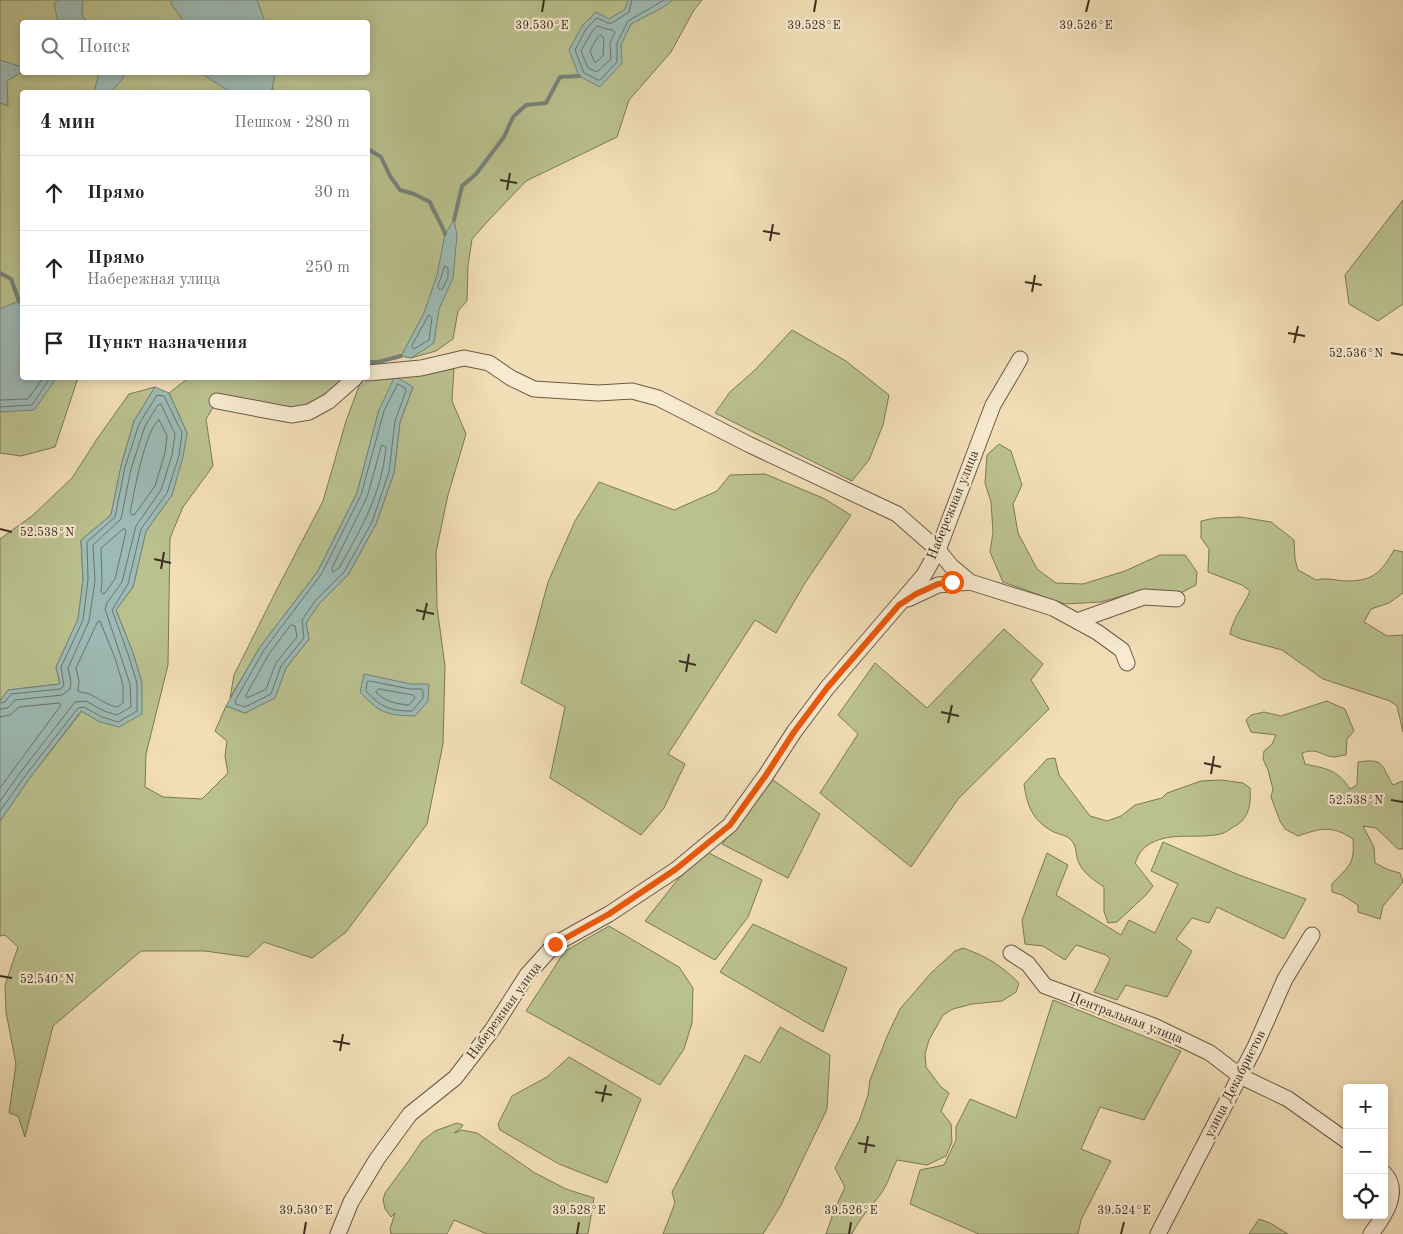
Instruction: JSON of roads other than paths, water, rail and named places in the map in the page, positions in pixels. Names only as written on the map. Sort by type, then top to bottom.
[{"type":"street","points":[[370,373],[421,368],[464,358],[489,363],[511,378],[534,388],[598,393],[632,391],[658,398],[750,445],[897,514],[938,550],[970,582]]},
{"type":"street","name":"Набережная улица","points":[[338,1234],[355,1195],[377,1159],[410,1114],[455,1078],[492,1030],[527,975],[549,950],[555,944],[609,914],[676,869],[730,825],[794,732],[827,688],[924,575],[938,550],[993,405],[1020,359]]},
{"type":"street","points":[[217,401],[291,415],[309,412],[329,401],[353,380]]},
{"type":"street","points":[[899,605],[916,594],[938,584],[970,582],[1053,608],[1097,632],[1122,650],[1128,663]]},
{"type":"street","points":[[1077,621],[1144,597],[1177,599]]},
{"type":"street","name":"улица Декабристов","points":[[1158,1234],[1255,1047],[1286,979],[1312,935]]},
{"type":"street","name":"Центральная улица","points":[[1010,953],[1028,964],[1045,986],[1154,1026],[1210,1053],[1240,1076],[1288,1099],[1343,1138]]},
{"type":"street","points":[[1371,1234],[1384,1216],[1391,1196],[1388,1178],[1385,1174]]},
{"type":"water","points":[[59,0],[83,0],[82,15],[86,20],[58,20],[54,4]]},
{"type":"water","points":[[171,0],[257,0],[264,20],[183,20],[171,4]]},
{"type":"water","points":[[628,0],[673,0],[631,24],[621,45],[622,63],[600,87],[579,76],[569,50],[582,26],[596,12],[609,19],[625,9]]},
{"type":"water","points":[[0,60],[20,66],[20,73],[7,81],[8,106],[0,103]]},
{"type":"water","points":[[98,75],[124,75],[113,90],[94,90]]},
{"type":"water","points":[[204,75],[275,75],[272,90],[227,90]]},
{"type":"water","points":[[454,220],[457,235],[453,278],[439,309],[434,343],[411,358],[401,356],[424,313],[437,275],[445,234]]},
{"type":"water","points":[[20,302],[20,380],[54,380],[34,410],[0,412],[0,309]]},
{"type":"water","points":[[395,376],[413,387],[400,422],[394,473],[376,524],[348,575],[319,604],[306,623],[309,639],[286,668],[275,698],[245,713],[226,706],[260,647],[318,571],[357,493],[379,410]]},
{"type":"water","points":[[155,387],[169,393],[187,433],[183,457],[172,495],[146,531],[133,587],[116,610],[133,653],[142,683],[142,714],[119,727],[100,722],[81,711],[29,779],[0,821],[0,701],[8,690],[60,684],[56,667],[78,619],[83,580],[81,540],[111,515],[121,466],[134,421]]},
{"type":"water","points":[[364,674],[411,684],[429,684],[428,701],[415,716],[384,712],[378,709],[360,692]]},
{"type":"waterway","points":[[454,220],[462,186],[476,174],[504,137],[513,117],[526,105],[546,103],[560,77],[579,76]]},
{"type":"waterway","points":[[370,150],[381,157],[390,176],[400,190],[430,202],[445,234]]},
{"type":"waterway","points":[[0,273],[11,279],[20,302]]},
{"type":"waterway","points":[[370,362],[378,362],[401,356]]}]
